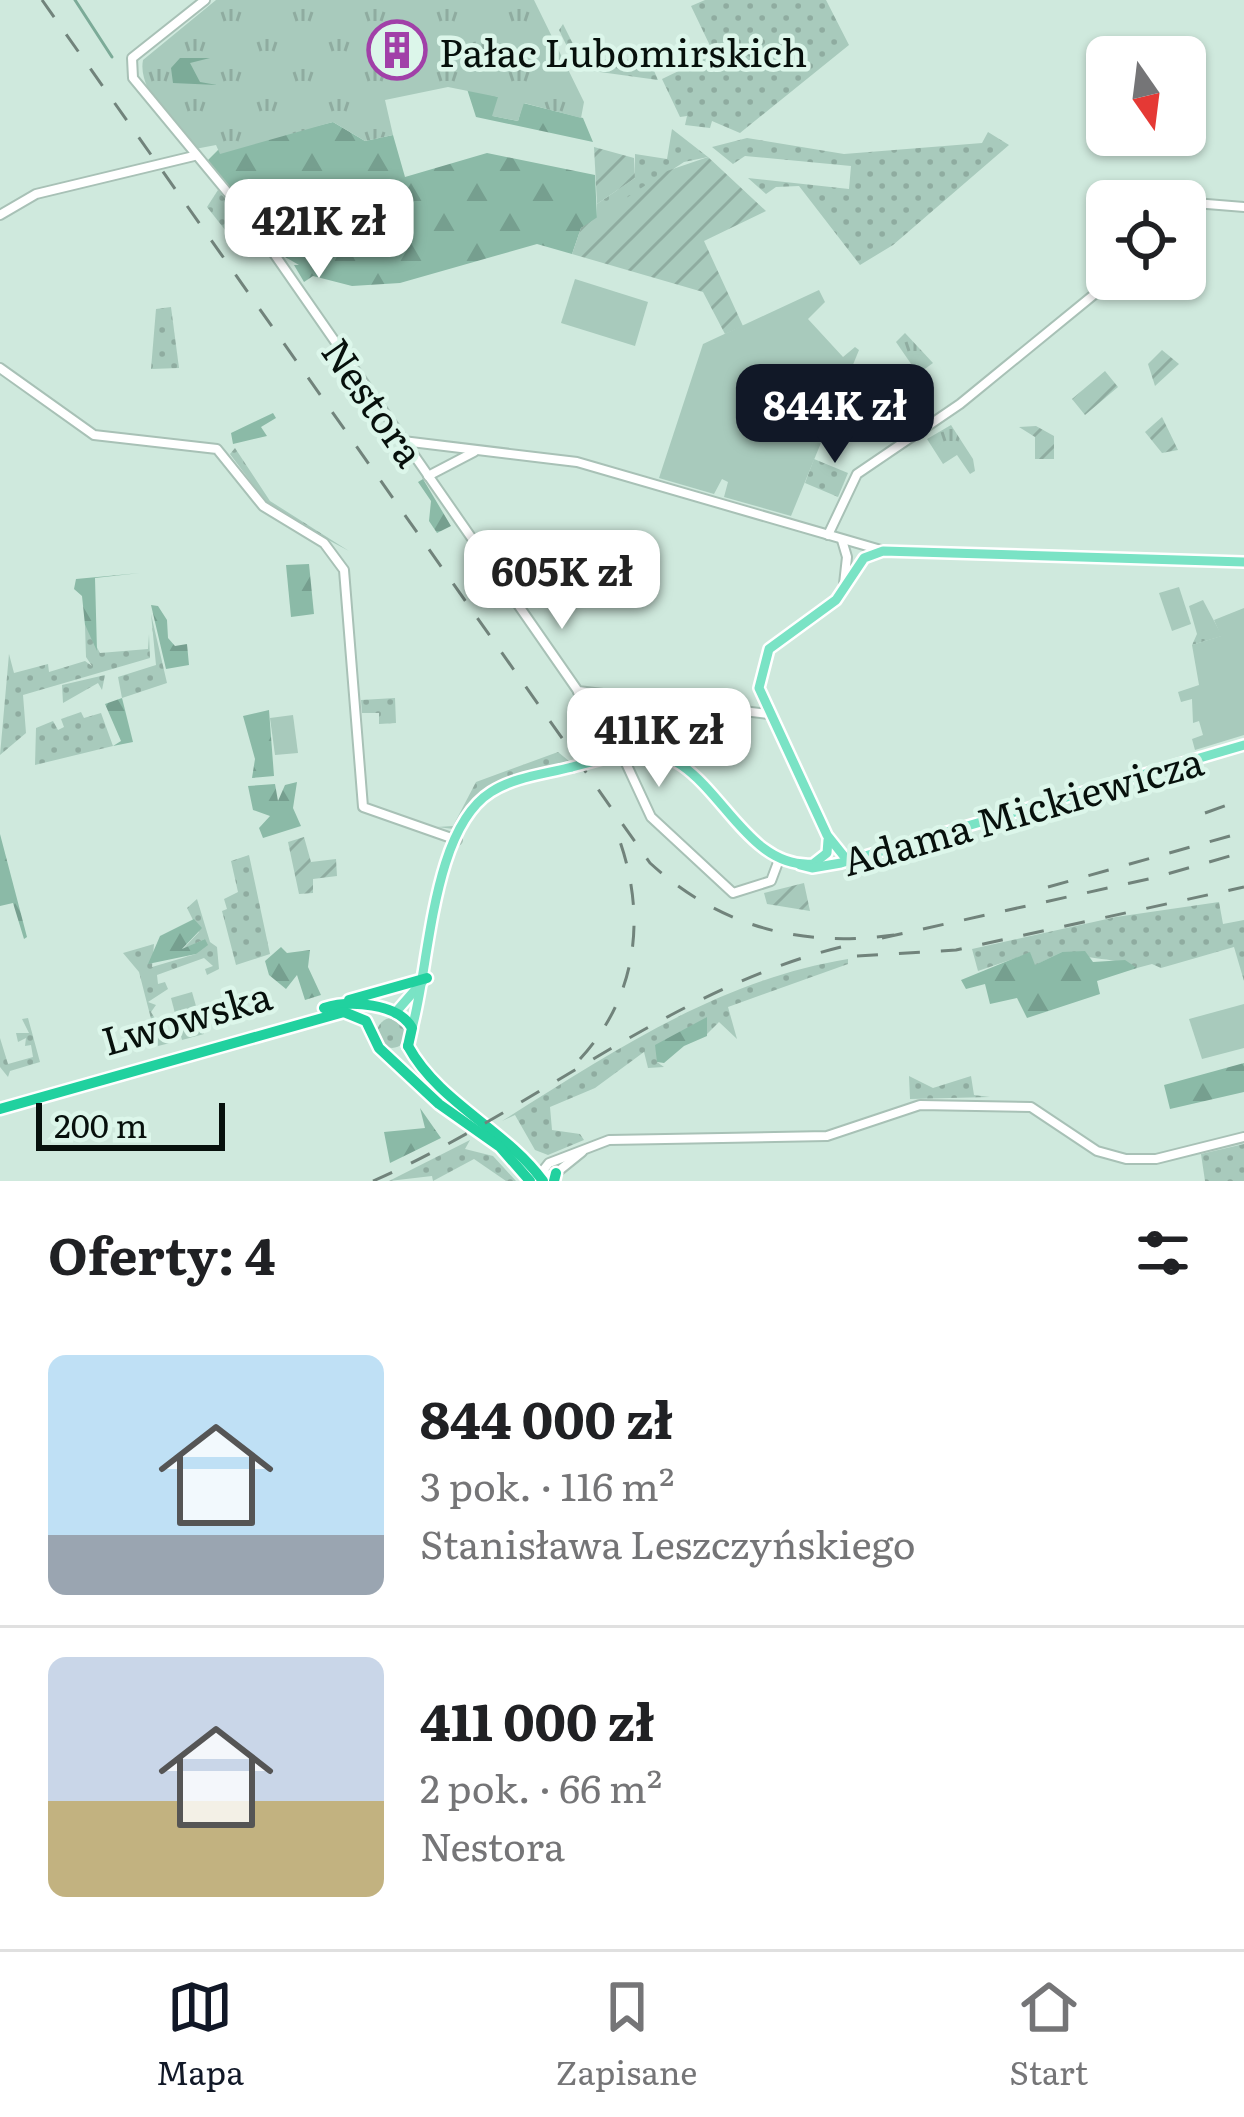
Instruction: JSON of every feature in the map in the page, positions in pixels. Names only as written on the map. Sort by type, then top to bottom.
[{"type":"highway","points":[[342,1003],[427,977]]},
{"type":"highway","name":"Lwowska","points":[[0,1105],[342,1003],[392,1013]]},
{"type":"highway","name":"Lwowska","points":[[0,1105],[327,1014],[353,1013],[373,1030]]},
{"type":"highway","points":[[536,1180],[500,1147],[439,1104],[385,1051],[373,1030],[392,1013],[412,1028],[408,1046],[436,1085],[528,1160],[553,1172]]},
{"type":"highway","points":[[385,1051],[408,1046]]},
{"type":"highway","points":[[528,1160],[536,1180]]},
{"type":"main road","points":[[847,860],[827,835],[759,688],[769,649],[836,600],[864,558],[883,550],[918,556],[1244,562]]},
{"type":"main road","name":"Adama Mickiewicza","points":[[800,865],[812,868],[847,860],[1244,745]]},
{"type":"main road","points":[[412,1028],[427,977],[433,903],[474,807],[494,790],[626,752],[655,751],[682,764],[780,857],[800,865],[824,856],[827,835]]},
{"type":"main road","points":[[392,1013],[427,977]]},
{"type":"street","name":"Nestora","points":[[205,0],[132,58],[130,72],[137,85],[252,222],[618,746],[651,817],[734,893],[771,881],[780,857]]},
{"type":"street","points":[[0,215],[36,194],[194,156]]},
{"type":"street","points":[[1206,204],[1244,207]]},
{"type":"street","points":[[828,536],[857,474],[974,394],[1088,300]]},
{"type":"street","points":[[0,368],[94,435],[218,449],[269,512],[338,555],[344,570],[363,807],[457,840]]},
{"type":"street","points":[[403,441],[577,462],[883,550]]},
{"type":"street","points":[[420,466],[423,452],[432,446]]},
{"type":"street","points":[[428,476],[477,451]]},
{"type":"street","points":[[842,539],[848,557],[844,585]]},
{"type":"street","points":[[848,557],[866,546]]},
{"type":"street","points":[[743,710],[753,703],[759,688]]},
{"type":"street","points":[[578,691],[768,713]]},
{"type":"street","points":[[597,718],[615,696]]},
{"type":"street","points":[[439,835],[450,855]]},
{"type":"street","points":[[536,1180],[593,1144],[626,1138],[826,1136],[920,1105],[1031,1107],[1116,1158],[1156,1159],[1244,1137]]},
{"type":"green space","points":[[216,0],[534,0],[584,102],[581,118],[524,103],[518,121],[492,116],[498,97],[448,87],[385,100],[393,135],[365,141],[333,122],[220,154],[216,145],[195,149],[152,96],[143,60]]},
{"type":"green space","points":[[705,0],[826,0],[849,45],[740,133],[712,121],[710,128],[685,125],[687,116],[680,117],[662,79],[714,54],[691,6]]},
{"type":"green space","points":[[563,24],[585,68],[613,56],[652,66],[658,80],[578,69],[559,30]]},
{"type":"green space","points":[[467,89],[499,97],[493,116],[518,121],[523,103],[583,118],[593,142],[476,117]]},
{"type":"green space","points":[[333,122],[365,141],[393,135],[405,177],[487,153],[595,175],[597,219],[581,228],[572,254],[537,244],[400,283],[352,286],[313,276],[304,282],[294,265],[299,265],[280,254],[207,161],[218,150]]},
{"type":"green space","points":[[672,129],[708,157],[684,162],[597,219],[597,204],[635,178],[635,154],[667,159]]},
{"type":"green space","points":[[988,132],[1009,145],[893,245],[860,265],[799,186],[776,187],[766,194],[748,178],[849,189],[851,166],[745,156],[733,164],[712,147],[747,138],[844,154],[982,143]]},
{"type":"green space","points":[[594,147],[634,158],[635,178],[597,204]]},
{"type":"green space","points":[[708,157],[766,211],[704,241],[743,326],[725,334],[703,292],[572,254],[581,228],[667,171]]},
{"type":"green space","points":[[218,190],[254,235],[250,241],[233,240],[207,207]]},
{"type":"green space","points":[[575,279],[648,302],[635,346],[561,323]]},
{"type":"green space","points":[[819,290],[825,302],[808,319],[843,357],[855,347],[859,350],[791,516],[724,497],[728,482],[722,479],[714,494],[659,478],[703,344]]},
{"type":"green space","points":[[171,307],[179,368],[151,369],[156,309]]},
{"type":"green space","points":[[905,333],[933,363],[918,374],[896,342]]},
{"type":"green space","points":[[1162,350],[1179,364],[1155,386],[1148,364]]},
{"type":"green space","points":[[1105,371],[1118,387],[1085,415],[1072,399]]},
{"type":"green space","points":[[273,413],[276,418],[261,427],[267,436],[233,444],[231,433]]},
{"type":"green space","points":[[1162,417],[1178,450],[1162,453],[1145,432]]},
{"type":"green space","points":[[951,425],[973,459],[975,471],[970,474],[957,455],[943,464],[927,439]]},
{"type":"green space","points":[[1036,426],[1054,436],[1054,459],[1035,459],[1035,437],[1019,427]]},
{"type":"green space","points":[[235,448],[270,501],[349,551],[272,510],[230,454]]},
{"type":"green space","points":[[814,459],[848,473],[838,497],[805,483]]},
{"type":"green space","points":[[423,479],[451,526],[437,533],[429,521],[431,501],[418,482]]},
{"type":"green space","points":[[309,564],[314,614],[291,617],[286,565]]},
{"type":"green space","points":[[140,573],[95,578],[97,651],[85,625],[82,596],[74,589],[76,579]]},
{"type":"green space","points":[[1179,587],[1191,624],[1172,631],[1159,593]]},
{"type":"green space","points":[[1203,600],[1222,636],[1192,645],[1197,634],[1189,606]]},
{"type":"green space","points":[[151,605],[158,606],[167,620],[168,638],[175,646],[187,644],[189,665],[166,669]]},
{"type":"green space","points":[[1244,608],[1244,735],[1195,750],[1192,739],[1203,735],[1199,721],[1193,723],[1192,699],[1181,702],[1178,692],[1199,685],[1192,645],[1221,636],[1214,620]]},
{"type":"green space","points":[[151,614],[167,683],[122,698],[118,677],[156,665]]},
{"type":"green space","points":[[85,625],[100,653],[148,649],[149,634],[150,658],[23,695],[26,733],[0,755],[9,654],[14,673],[48,664],[49,672],[85,661],[92,666],[86,657]]},
{"type":"green space","points":[[105,675],[102,690],[98,683],[63,703],[62,685]]},
{"type":"green space","points":[[122,698],[133,742],[113,746],[121,741],[105,704]]},
{"type":"green space","points":[[395,698],[396,723],[379,724],[379,713],[362,713],[361,700]]},
{"type":"green space","points":[[269,710],[274,776],[252,778],[255,759],[243,716]]},
{"type":"green space","points":[[81,712],[84,718],[101,713],[113,746],[35,765],[36,728],[53,721],[58,730],[64,727],[61,719]]},
{"type":"green space","points":[[293,715],[298,753],[275,755],[270,718]]},
{"type":"green space","points":[[558,752],[569,761],[517,775],[488,789],[454,829],[437,827],[453,826],[476,782]]},
{"type":"green space","points":[[297,782],[293,808],[301,826],[263,838],[259,828],[270,816],[253,810],[248,786],[275,784],[278,801],[285,785]]},
{"type":"green space","points":[[0,834],[24,939],[13,903],[0,906]]},
{"type":"green space","points":[[304,837],[311,862],[336,859],[337,876],[313,879],[313,893],[299,894],[288,842]]},
{"type":"green space","points":[[249,855],[270,954],[236,965],[222,911],[227,909],[224,899],[238,892],[231,861]]},
{"type":"green space","points":[[804,883],[810,911],[767,904],[764,893]]},
{"type":"green space","points":[[197,899],[210,942],[217,947],[219,969],[207,975],[205,969],[213,966],[204,958],[157,975],[158,984],[165,982],[168,989],[148,1002],[156,1005],[151,1012],[170,1043],[158,1046],[139,972],[123,953],[154,944],[152,967],[196,954],[205,939],[182,950],[199,932],[187,908]]},
{"type":"green space","points":[[1219,902],[1223,924],[1244,920],[1244,981],[1234,947],[1161,968],[1152,964],[1137,968],[1062,952],[1034,966],[1030,953],[978,971],[972,949],[1116,917]]},
{"type":"green space","points":[[194,919],[202,928],[182,949],[205,939],[208,945],[196,954],[148,964],[160,936]]},
{"type":"green space","points":[[281,947],[287,953],[310,950],[308,967],[321,995],[305,1000],[297,975],[286,989],[269,975],[265,961]]},
{"type":"green space","points":[[1085,951],[1093,962],[1125,960],[1137,968],[1097,981],[1100,994],[1027,1018],[1017,998],[990,1004],[985,984],[966,989],[961,980],[1030,952],[1035,965],[1062,952]]},
{"type":"green space","points":[[848,959],[848,964],[728,1007],[737,1039],[719,1022],[707,1034],[707,1019],[657,1062],[664,1067],[648,1068],[644,1052],[595,1088],[550,1107],[552,1130],[580,1134],[584,1140],[548,1155],[535,1150],[515,1115],[502,1121],[626,1045],[711,1001],[755,983]]},
{"type":"green space","points":[[192,992],[204,1034],[182,1040],[171,998]]},
{"type":"green space","points":[[1244,1004],[1244,1048],[1202,1059],[1189,1019]]},
{"type":"green space","points":[[707,1017],[707,1036],[684,1046],[664,1063],[657,1062],[655,1045]]},
{"type":"green space","points":[[28,1018],[40,1062],[10,1071],[8,1077],[0,1067],[0,1038],[8,1064],[33,1057],[31,1045],[25,1046],[26,1038],[18,1042],[16,1033],[29,1033],[22,1019]]},
{"type":"green space","points":[[392,1018],[403,1022],[407,1033],[403,1044],[392,1048],[381,1044],[377,1033],[381,1022]]},
{"type":"green space","points":[[1244,1063],[1244,1092],[1170,1109],[1164,1085]]},
{"type":"green space","points":[[909,1076],[933,1088],[971,1076],[974,1095],[990,1097],[910,1099]]},
{"type":"green space","points":[[420,1108],[441,1138],[390,1163],[384,1132],[425,1128]]},
{"type":"green space","points":[[470,1140],[465,1149],[493,1156],[516,1181],[506,1181],[474,1159],[433,1181],[432,1176],[389,1181]]},
{"type":"green space","points":[[1244,1144],[1244,1181],[1205,1181],[1201,1154]]},
{"type":"shaded area","points":[[180,58],[210,58],[190,63],[200,82],[217,85],[173,83],[171,68]]},
{"type":"waterway","points":[[75,0],[112,57]]},
{"type":"railway","points":[[42,0],[650,863],[705,903],[763,928],[826,938],[894,935]]},
{"type":"railway","points":[[1205,813],[1244,799]]},
{"type":"railway","points":[[1048,887],[1244,832]]},
{"type":"railway","points":[[580,1059],[614,1009],[632,954],[632,895],[618,836]]},
{"type":"railway","points":[[882,938],[1153,878],[1244,852]]},
{"type":"railway","points":[[857,956],[956,950],[1244,887]]},
{"type":"railway","points":[[373,1181],[490,1121],[659,1021],[778,966],[841,947]]},
{"type":"place","name":"Pałac Lubomirskich","points":[[397,50]]}]
